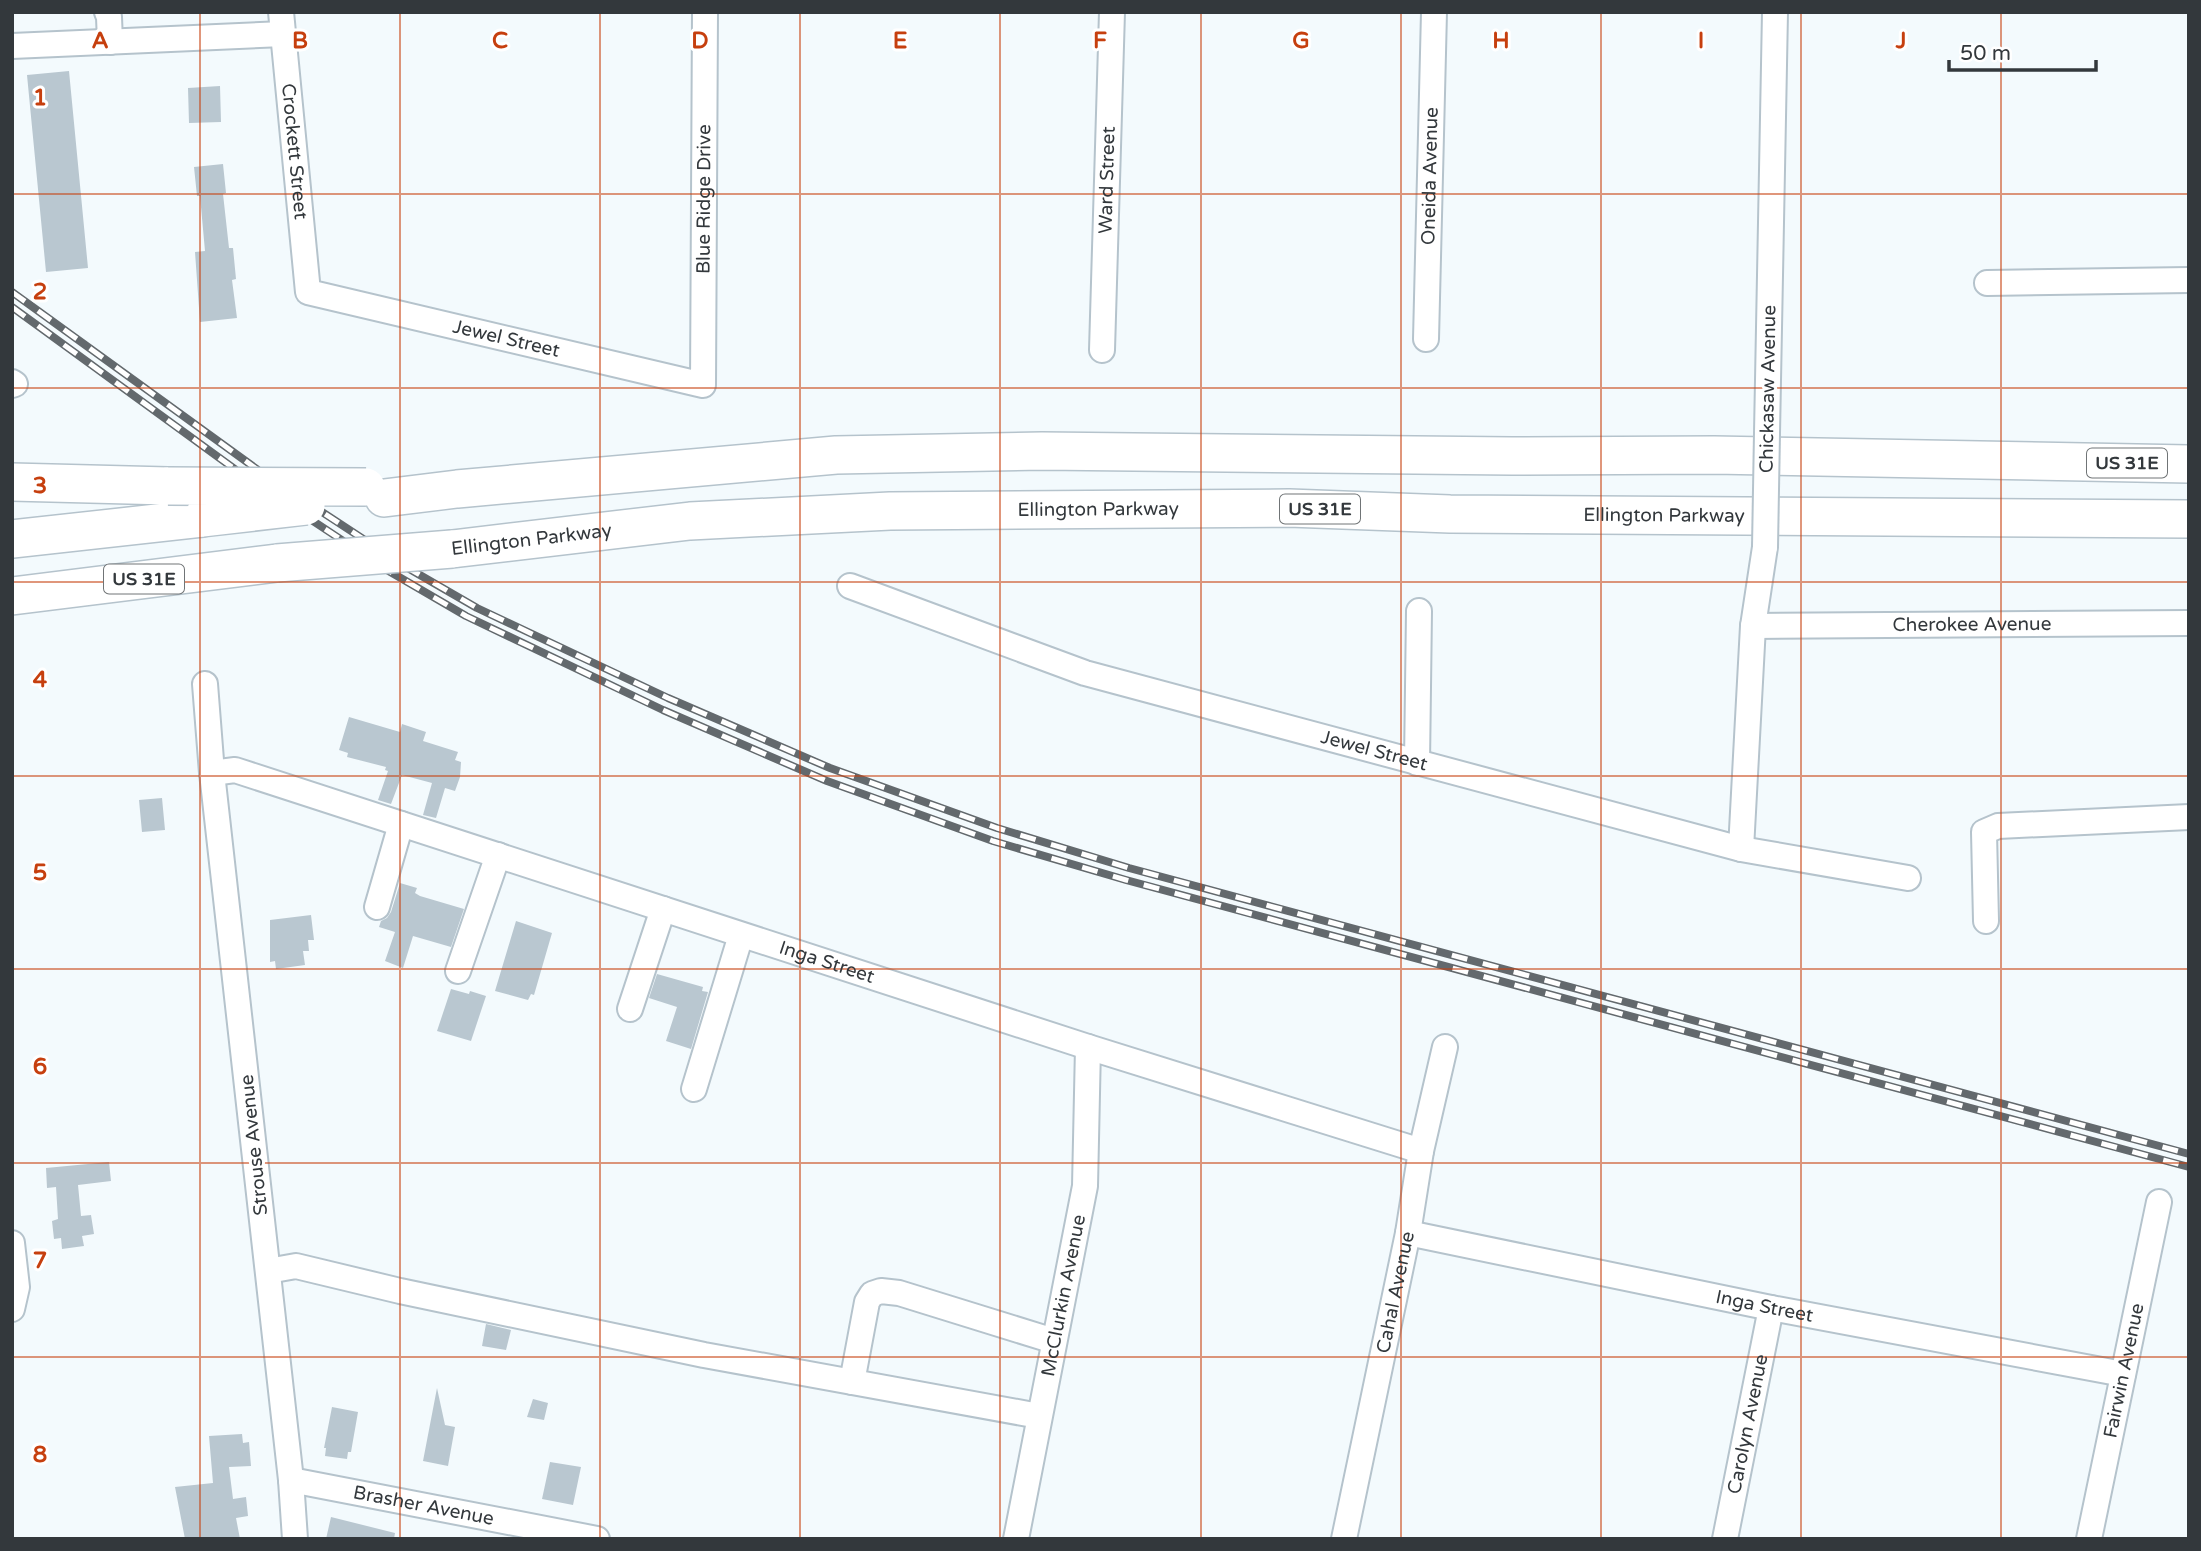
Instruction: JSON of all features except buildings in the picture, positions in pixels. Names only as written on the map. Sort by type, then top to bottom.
[{"type":"highway","name":"US 31E","points":[[375,493],[457,489],[836,455],[1042,451],[1512,456],[1714,455],[2189,464]]},
{"type":"highway","points":[[12,482],[375,493]]},
{"type":"highway","points":[[12,539],[202,518],[375,493]]},
{"type":"highway","name":"Ellington Parkway","points":[[12,596],[277,562],[452,549],[690,521],[890,512],[1289,508],[1450,514],[2189,519]]},
{"type":"street","points":[[107,12],[110,42]]},
{"type":"street","name":"Blue Ridge Drive","points":[[704,385],[705,12]]},
{"type":"street","name":"Ward Street","points":[[1102,350],[1112,12]]},
{"type":"street","name":"Oneida Avenue","points":[[1426,339],[1434,12]]},
{"type":"street","name":"Chickasaw Avenue","points":[[1741,849],[1754,626],[1765,547],[1775,12]]},
{"type":"street","points":[[12,46],[110,42],[282,23]]},
{"type":"street","name":"Crockett Street","points":[[282,23],[308,292]]},
{"type":"street","points":[[1987,283],[2189,280]]},
{"type":"street","name":"Jewel Street","points":[[308,292],[704,385]]},
{"type":"street","name":"Jewel Street","points":[[850,586],[1085,673],[1741,849],[1908,878]]},
{"type":"street","points":[[1416,762],[1419,611]]},
{"type":"street","name":"Cherokee Avenue","points":[[1754,626],[2189,623]]},
{"type":"street","name":"Strouse Avenue","points":[[205,684],[223,772],[295,1539]]},
{"type":"street","name":"Inga Street","points":[[223,772],[401,824],[1088,1047],[1421,1151]]},
{"type":"street","points":[[1986,921],[1984,832],[1998,826],[2189,817]]},
{"type":"street","points":[[377,907],[401,824]]},
{"type":"street","points":[[458,971],[498,855]]},
{"type":"street","points":[[630,1009],[663,909]]},
{"type":"street","points":[[694,1089],[741,934]]},
{"type":"street","name":"McClurkin Avenue","points":[[1016,1539],[1085,1186],[1088,1047]]},
{"type":"street","name":"Cahal Avenue","points":[[1344,1539],[1444,1047]]},
{"type":"street","name":"Fairwin Avenue","points":[[2089,1539],[2159,1202]]},
{"type":"street","name":"Inga Street","points":[[1408,1233],[1771,1308],[2123,1374]]},
{"type":"street","points":[[12,1243],[17,1287],[12,1309]]},
{"type":"street","points":[[268,1271],[296,1266],[678,1350],[1039,1416]]},
{"type":"street","points":[[852,1382],[867,1302],[872,1294],[881,1291],[899,1293],[1054,1341]]},
{"type":"street","name":"Carolyn Avenue","points":[[1725,1539],[1771,1308]]},
{"type":"street","name":"Brasher Avenue","points":[[291,1480],[597,1539]]},
{"type":"railway","points":[[12,292],[258,470],[406,567],[477,608],[668,698],[830,768],[997,828],[1129,868],[2189,1154]]},
{"type":"railway","points":[[12,307],[236,470],[387,570],[466,616],[663,710],[827,781],[993,841],[1126,880],[2189,1167]]}]
